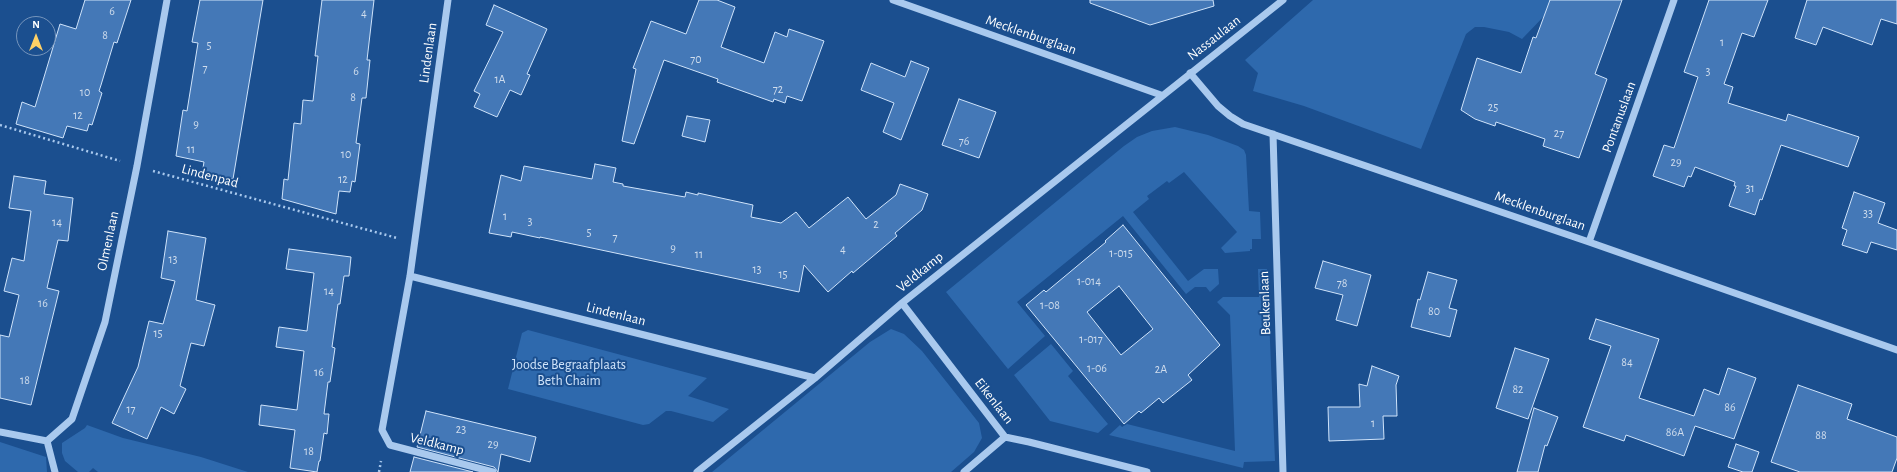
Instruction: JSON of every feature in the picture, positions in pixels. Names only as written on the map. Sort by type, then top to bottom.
[{"type":"street","name":"Olmenlaan","points":[[47,441],[72,420],[105,322],[137,166],[167,0]]},
{"type":"street","name":"Lindenlaan","points":[[382,430],[410,276],[448,0]]},
{"type":"street","name":"Mecklenburglaan","points":[[893,0],[1161,95]]},
{"type":"street","name":"Nassaulaan","points":[[1161,95],[1283,0]]},
{"type":"street","name":"Pontanuslaan","points":[[1588,242],[1674,0]]},
{"type":"street","name":"Mecklenburglaan","points":[[1190,73],[1218,106],[1243,124],[1897,350]]},
{"type":"street","name":"Veldkamp","points":[[697,472],[815,378],[902,303],[1161,95]]},
{"type":"street","name":"Beukenlaan","points":[[1273,134],[1283,472]]},
{"type":"street","name":"Lindenlaan","points":[[410,276],[815,378]]},
{"type":"street","name":"Eikenlaan","points":[[902,303],[1006,437],[1147,472]]},
{"type":"street","name":"Veldkamp","points":[[382,430],[390,445],[493,472]]},
{"type":"street","points":[[0,432],[47,441],[56,472]]},
{"type":"street","points":[[964,472],[1006,437]]},
{"type":"path","name":"Lindenpad","points":[[0,125],[137,166],[415,243]]},
{"type":"green space","points":[[1313,0],[1553,0],[1549,11],[1522,39],[1509,32],[1484,27],[1475,27],[1466,34],[1421,149],[1304,106],[1253,91],[1258,73],[1245,60]]},
{"type":"green space","points":[[1175,127],[1208,135],[1238,146],[1244,150],[1246,155],[1249,211],[1260,212],[1261,239],[1252,239],[1252,249],[1250,249],[1250,251],[1225,253],[1221,248],[1237,232],[1184,172],[1169,183],[1167,181],[1147,196],[1149,199],[1133,212],[1188,281],[1204,269],[1218,269],[1219,284],[1210,292],[1206,287],[1195,287],[1186,294],[1123,216],[1017,302],[1045,336],[1008,369],[946,292],[1124,146],[1137,137],[1152,131]]},
{"type":"green space","points":[[1258,269],[1267,269],[1275,461],[1244,462],[1243,468],[1109,435],[1120,425],[1122,427],[1127,424],[1235,451],[1230,315],[1217,302],[1223,297],[1259,297]]},
{"type":"green space","points":[[891,329],[904,334],[922,351],[979,423],[982,438],[974,452],[951,472],[712,472],[870,342]]},
{"type":"green space","name":"Joodse Begraafplaats Beth Chaim","points":[[528,330],[707,378],[688,396],[729,409],[713,422],[666,411],[649,424],[643,425],[508,389],[522,333]]},
{"type":"green space","points":[[1051,344],[1073,371],[1068,376],[1108,424],[1098,433],[1050,421],[1014,375]]},
{"type":"green space","points":[[87,425],[123,438],[201,457],[248,472],[98,472],[93,468],[89,472],[78,472],[65,461],[62,453],[62,443],[85,428]]},
{"type":"green space","points":[[0,442],[46,457],[47,472],[0,472]]},
{"type":"building","points":[[85,0],[131,0],[117,43],[114,42],[99,91],[102,93],[92,125],[89,124],[87,131],[67,126],[63,138],[16,124],[22,102],[35,107],[50,56],[56,56],[56,37],[60,24],[76,29]]},
{"type":"building","points":[[200,0],[263,0],[233,179],[202,174],[204,162],[176,156],[183,110],[187,111],[198,43],[192,42]]},
{"type":"building","points":[[322,0],[374,0],[367,60],[370,60],[366,98],[362,98],[356,143],[360,144],[355,182],[352,181],[350,192],[339,191],[336,214],[282,199],[284,179],[288,180],[294,123],[301,124],[303,100],[313,101],[318,56],[315,56]]},
{"type":"building","points":[[699,0],[717,0],[735,7],[721,47],[764,63],[775,32],[787,37],[789,29],[824,41],[802,101],[787,96],[785,103],[774,99],[773,102],[717,82],[718,79],[664,60],[634,144],[622,141],[636,69],[633,68],[651,21],[686,34]]},
{"type":"building","points":[[1090,0],[1213,0],[1214,6],[1150,25],[1090,3]]},
{"type":"building","points":[[1550,0],[1622,0],[1595,74],[1607,79],[1579,158],[1543,146],[1545,139],[1496,122],[1495,126],[1475,119],[1461,110],[1477,58],[1521,73],[1533,37],[1536,38]]},
{"type":"building","points":[[1709,0],[1768,0],[1754,37],[1742,33],[1724,84],[1733,87],[1728,103],[1786,121],[1788,114],[1859,137],[1848,167],[1781,145],[1762,200],[1760,199],[1755,215],[1729,206],[1736,186],[1734,186],[1735,182],[1695,167],[1691,177],[1688,176],[1684,187],[1653,176],[1664,145],[1674,148],[1698,77],[1684,72]]},
{"type":"building","points":[[1807,0],[1897,0],[1897,24],[1881,19],[1872,45],[1823,27],[1816,45],[1795,38]]},
{"type":"building","points":[[494,5],[547,29],[527,74],[530,75],[521,95],[510,90],[497,117],[474,107],[480,94],[474,91],[503,32],[486,25]]},
{"type":"building","points":[[911,61],[929,68],[901,140],[883,132],[894,103],[861,90],[871,63],[905,77]]},
{"type":"building","points":[[959,99],[996,112],[979,158],[942,145]]},
{"type":"building","points":[[687,116],[710,120],[705,142],[682,136]]},
{"type":"building","points":[[595,164],[616,168],[613,182],[623,184],[623,186],[685,197],[686,192],[698,195],[698,193],[753,205],[751,217],[781,223],[796,212],[809,228],[848,197],[866,219],[896,195],[900,184],[928,194],[922,210],[895,233],[897,236],[828,292],[804,265],[799,292],[540,237],[512,232],[511,237],[489,233],[501,175],[521,181],[524,166],[592,179]]},
{"type":"building","points":[[14,176],[46,181],[44,194],[73,198],[68,241],[58,240],[47,288],[59,291],[31,405],[0,398],[0,335],[9,337],[19,295],[4,291],[12,258],[24,261],[31,211],[9,208]]},
{"type":"building","points":[[1854,192],[1885,203],[1878,223],[1897,230],[1897,250],[1871,242],[1867,253],[1842,245],[1847,230],[1842,228]]},
{"type":"building","points":[[1123,225],[1220,345],[1188,375],[1192,380],[1163,403],[1159,398],[1141,413],[1139,411],[1124,424],[1026,305],[1044,290],[1046,292],[1106,242],[1105,241]],"holes":[[[1119,286],[1153,329],[1121,355],[1087,312]]]},
{"type":"building","points":[[168,231],[206,238],[196,300],[215,305],[204,346],[191,343],[180,386],[186,389],[174,414],[161,407],[147,439],[112,423],[138,367],[149,321],[163,324],[175,281],[161,278]]},
{"type":"building","points":[[289,249],[351,257],[349,276],[344,276],[340,304],[338,304],[332,347],[335,348],[330,382],[328,382],[324,414],[329,414],[327,434],[324,433],[317,472],[290,468],[295,430],[259,425],[261,405],[297,410],[304,351],[276,347],[279,327],[307,331],[314,273],[286,269]]},
{"type":"building","points":[[1323,261],[1371,275],[1357,326],[1336,320],[1343,295],[1315,288]]},
{"type":"building","points":[[1428,272],[1457,280],[1449,308],[1457,310],[1450,337],[1411,327],[1418,299],[1420,300]]},
{"type":"building","points":[[1596,319],[1659,339],[1639,398],[1694,416],[1704,389],[1719,395],[1728,368],[1756,378],[1734,439],[1695,426],[1684,456],[1626,435],[1624,441],[1583,427],[1611,346],[1589,339]]},
{"type":"building","points":[[1515,348],[1549,359],[1528,419],[1496,408]]},
{"type":"building","points":[[1372,366],[1399,376],[1396,385],[1397,416],[1383,416],[1384,439],[1329,441],[1328,407],[1360,407],[1359,384],[1367,386]]},
{"type":"building","points":[[1798,385],[1852,404],[1847,419],[1897,437],[1897,458],[1892,472],[1800,472],[1771,462]]},
{"type":"building","points":[[1534,408],[1558,417],[1547,446],[1545,445],[1538,472],[1517,472]]},
{"type":"building","points":[[426,411],[536,437],[530,462],[501,454],[498,472],[494,467],[417,447]]},
{"type":"building","points":[[1736,444],[1759,452],[1752,472],[1743,472],[1728,467]]},
{"type":"building","points":[[414,457],[473,472],[410,472]]}]
